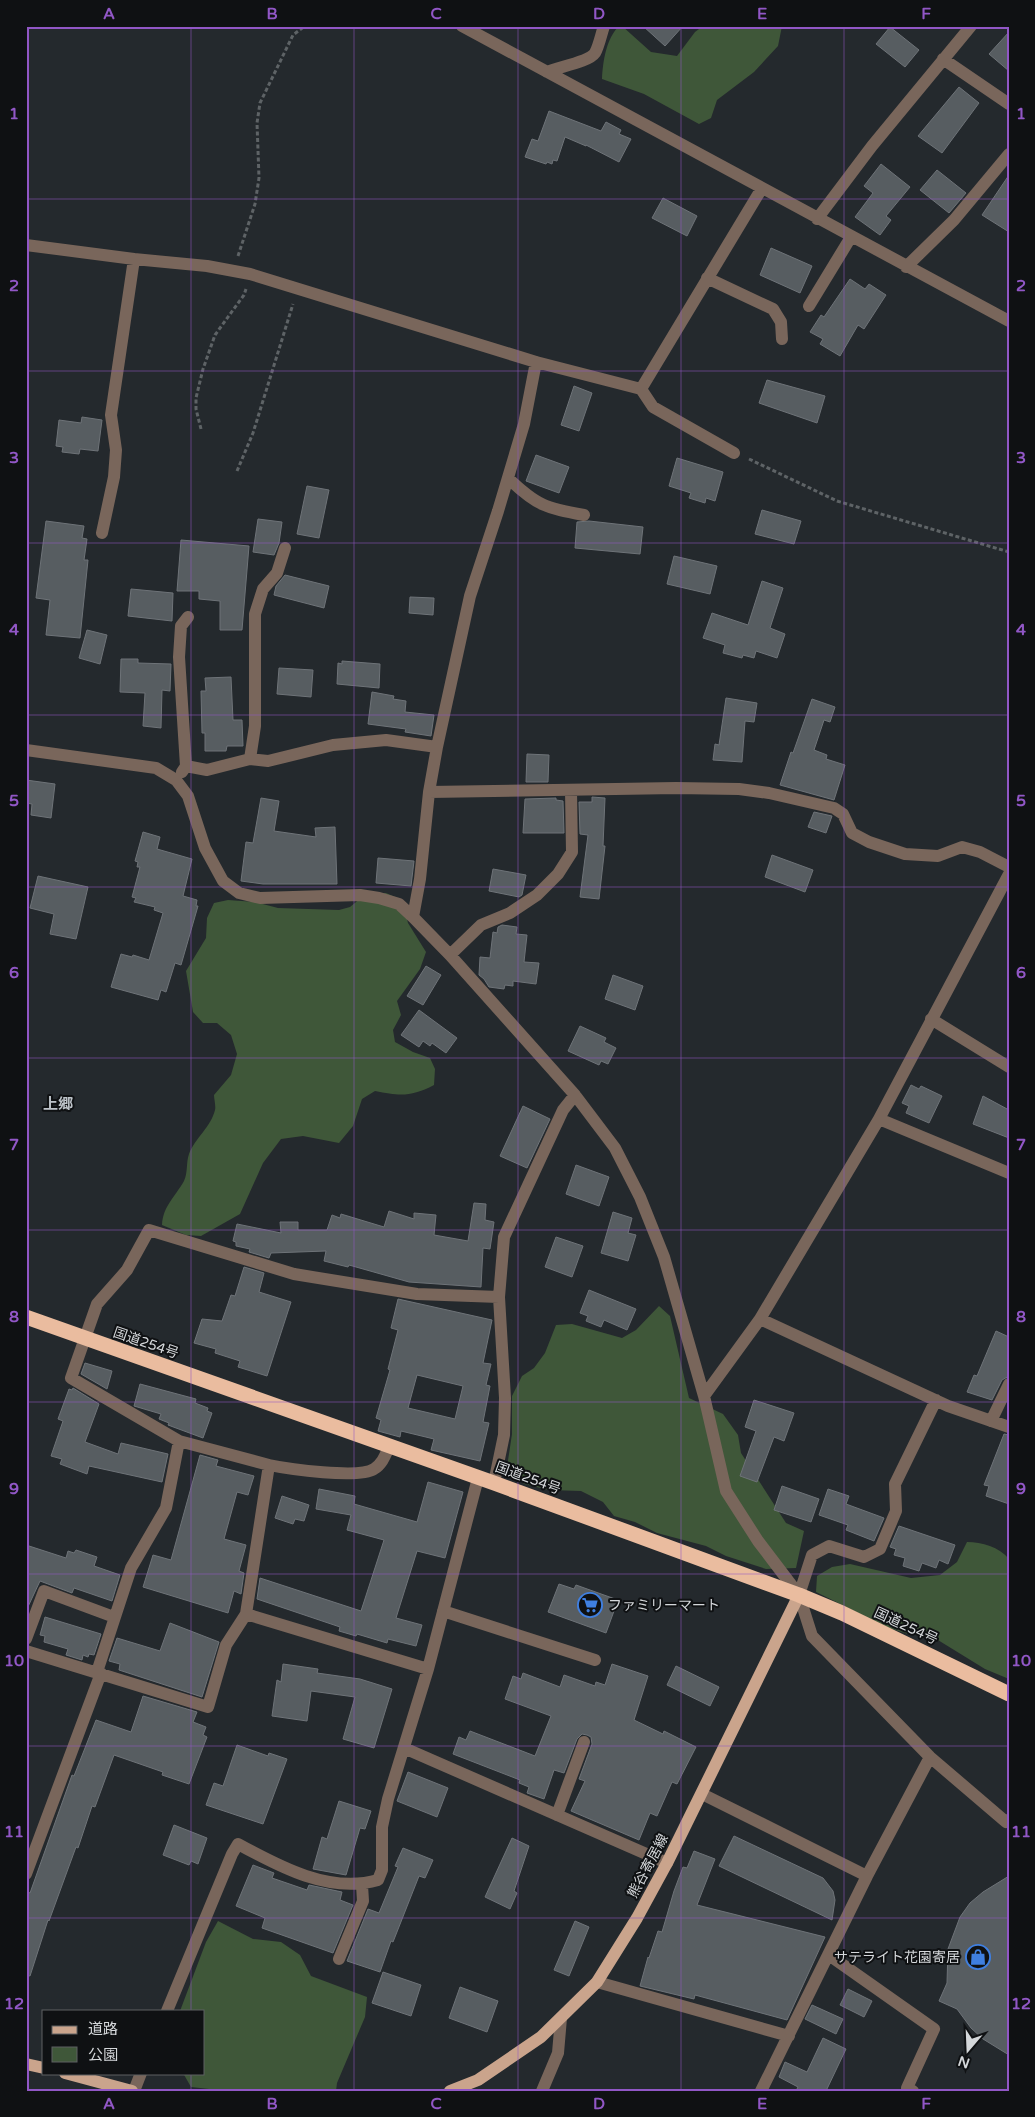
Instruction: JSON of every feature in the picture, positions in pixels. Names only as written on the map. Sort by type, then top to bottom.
[{"type":"highway","name":"国道254号","points":[[26,1317],[494,1483],[799,1595],[842,1613],[1009,1694]]},
{"type":"main road","name":"熊谷寄居線","points":[[450,2091],[478,2080],[541,2037],[597,1982],[638,1918],[667,1863],[799,1595]]},
{"type":"main road","points":[[26,2064],[42,2068]]},
{"type":"main road","points":[[67,2074],[94,2086],[133,2091]]},
{"type":"street","points":[[462,26],[1009,321]]},
{"type":"street","points":[[546,72],[588,60],[595,53],[604,26]]},
{"type":"street","points":[[817,218],[872,146],[971,26]]},
{"type":"street","points":[[943,59],[1009,104]]},
{"type":"street","points":[[906,267],[954,220],[1009,154]]},
{"type":"street","points":[[641,389],[762,188]]},
{"type":"street","points":[[809,306],[851,237]]},
{"type":"street","points":[[26,245],[232,270],[298,288],[536,362],[641,389],[653,407],[734,453]]},
{"type":"street","points":[[102,532],[114,477],[116,450],[111,415],[134,259]]},
{"type":"street","points":[[707,278],[773,309],[782,322],[782,339]]},
{"type":"street","points":[[413,917],[420,879],[429,792],[470,596],[524,424],[536,362]]},
{"type":"street","points":[[508,478],[526,496],[548,508],[584,515]]},
{"type":"street","points":[[250,758],[255,726],[255,614],[263,588],[277,573],[285,548]]},
{"type":"street","points":[[176,780],[186,766],[179,657],[182,626],[188,617]]},
{"type":"street","points":[[186,766],[207,770],[250,758],[268,761],[333,745],[386,740],[437,747]]},
{"type":"street","points":[[26,750],[156,768],[176,780],[188,796],[205,848],[223,881],[239,893],[260,898],[360,895],[379,898],[398,904],[450,956],[575,1095],[615,1148],[640,1197],[664,1257],[704,1396],[726,1491],[758,1542],[799,1595],[812,1636],[930,1757],[1006,1822],[1009,1820]]},
{"type":"street","points":[[429,792],[676,788],[739,789],[769,793],[834,808],[843,814],[852,833],[869,842],[905,854],[938,856],[962,847],[980,852],[1009,867]]},
{"type":"street","points":[[450,956],[482,925],[510,913],[537,895],[558,874],[572,852],[571,791]]},
{"type":"street","points":[[704,1396],[760,1319],[879,1119],[1009,874]]},
{"type":"street","points":[[931,1019],[1009,1067]]},
{"type":"street","points":[[494,1483],[504,1435],[505,1398],[499,1297],[504,1237],[563,1110],[575,1095]]},
{"type":"street","points":[[879,1119],[1009,1173]]},
{"type":"street","points":[[389,1447],[381,1464],[372,1471],[347,1473],[269,1465],[179,1441],[71,1378],[97,1304],[127,1270],[148,1230],[294,1274],[417,1294],[499,1297]]},
{"type":"street","points":[[760,1319],[948,1406],[1009,1427]]},
{"type":"street","points":[[991,1421],[1009,1384]]},
{"type":"street","points":[[799,1595],[812,1555],[829,1546],[864,1557],[880,1549],[896,1511],[895,1484],[936,1400]]},
{"type":"street","points":[[26,1874],[99,1672],[114,1618],[132,1568],[166,1508],[179,1441]]},
{"type":"street","points":[[26,1651],[208,1707],[226,1645],[246,1614],[269,1465]]},
{"type":"street","points":[[167,2010],[232,1854],[238,1844],[274,1864],[303,1875],[348,1885],[362,1885],[378,1880],[382,1870],[382,1827],[428,1669],[478,1478]]},
{"type":"street","points":[[26,1639],[44,1591],[114,1618]]},
{"type":"street","points":[[443,1611],[595,1660]]},
{"type":"street","points":[[246,1614],[428,1669]]},
{"type":"street","points":[[557,1815],[584,1742]]},
{"type":"street","points":[[404,1748],[667,1863]]},
{"type":"street","points":[[761,2091],[867,1876],[930,1757]]},
{"type":"street","points":[[702,1794],[867,1876]]},
{"type":"street","points":[[339,1959],[363,1902],[362,1885]]},
{"type":"street","points":[[829,1954],[934,2029],[907,2088],[913,2091]]},
{"type":"street","points":[[597,1982],[789,2036]]},
{"type":"street","points":[[542,2091],[558,2053],[561,2018]]},
{"type":"street","points":[[133,2091],[141,2074]]},
{"type":"path","points":[[232,270],[241,250],[255,204],[259,178],[257,123],[260,103],[293,35],[305,26]]},
{"type":"path","points":[[201,429],[196,409],[196,398],[203,369],[215,334],[244,295],[250,274]]},
{"type":"path","points":[[237,471],[252,433],[298,288]]},
{"type":"path","points":[[734,453],[836,501],[1009,552]]},
{"type":"green space","points":[[619,26],[622,26],[651,52],[677,56],[695,32],[703,26],[782,26],[778,46],[754,72],[717,100],[711,118],[699,124],[644,94],[602,79],[604,58],[608,44]]},
{"type":"green space","points":[[367,893],[386,893],[402,900],[408,923],[426,952],[420,969],[397,1001],[401,1015],[393,1030],[395,1042],[413,1052],[430,1058],[435,1069],[434,1085],[419,1092],[405,1094],[375,1091],[362,1099],[353,1126],[339,1143],[303,1136],[281,1139],[263,1163],[240,1214],[201,1236],[186,1235],[162,1225],[167,1207],[184,1181],[188,1157],[192,1148],[213,1116],[215,1108],[214,1095],[231,1075],[237,1054],[231,1035],[217,1023],[203,1023],[193,1012],[186,971],[206,938],[207,918],[214,903],[228,900],[255,902],[278,908],[339,910],[350,907]]},
{"type":"green space","points":[[659,1306],[670,1316],[689,1398],[723,1414],[738,1435],[741,1453],[786,1523],[804,1531],[796,1568],[766,1569],[726,1556],[706,1546],[657,1533],[635,1522],[614,1516],[603,1502],[581,1491],[549,1490],[524,1484],[507,1467],[512,1434],[512,1396],[522,1376],[534,1368],[545,1353],[556,1325],[572,1324],[622,1338],[636,1330]]},
{"type":"green space","points":[[967,1542],[990,1546],[1000,1551],[1009,1559],[1009,1679],[985,1669],[933,1637],[908,1634],[889,1628],[816,1592],[817,1576],[832,1567],[850,1564],[911,1578],[940,1575],[957,1562]]},
{"type":"green space","points":[[218,1921],[253,1939],[281,1942],[300,1955],[311,1976],[367,1997],[365,2017],[337,2083],[336,2091],[227,2091],[191,2087],[184,2074],[205,2074],[205,2010],[180,2010],[206,1942]]},
{"type":"building","points":[[643,26],[683,26],[665,46]]},
{"type":"building","points":[[890,27],[919,50],[905,67],[876,44]]},
{"type":"building","points":[[1009,32],[1009,71],[989,54]]},
{"type":"building","points":[[959,87],[979,103],[942,153],[918,136]]},
{"type":"building","points":[[549,111],[601,131],[606,122],[621,130],[619,134],[631,139],[619,162],[586,145],[565,137],[557,161],[553,160],[552,164],[547,162],[546,164],[525,157],[532,139],[538,141]]},
{"type":"building","points":[[881,164],[910,187],[886,216],[891,220],[880,235],[855,217],[873,193],[864,186]]},
{"type":"building","points":[[937,170],[966,193],[949,213],[920,190]]},
{"type":"building","points":[[1009,175],[1009,232],[982,215]]},
{"type":"building","points":[[663,198],[697,216],[687,236],[652,218]]},
{"type":"building","points":[[771,248],[812,266],[800,293],[760,275]]},
{"type":"building","points":[[850,279],[865,289],[869,284],[886,295],[864,329],[858,325],[840,356],[820,344],[823,339],[810,332],[821,315],[824,317]]},
{"type":"building","points":[[767,380],[825,396],[817,423],[759,403]]},
{"type":"building","points":[[574,386],[592,393],[579,431],[561,425]]},
{"type":"building","points":[[82,417],[102,420],[98,451],[80,449],[79,454],[62,452],[63,447],[56,446],[59,420],[81,423]]},
{"type":"building","points":[[536,455],[569,467],[559,493],[526,481]]},
{"type":"building","points":[[677,458],[723,472],[715,501],[706,498],[705,503],[689,498],[691,493],[669,486]]},
{"type":"building","points":[[307,486],[329,490],[319,538],[297,534]]},
{"type":"building","points":[[762,510],[801,521],[794,544],[755,534]]},
{"type":"building","points":[[258,519],[282,522],[279,543],[274,555],[253,552]]},
{"type":"building","points":[[46,521],[84,526],[82,538],[87,539],[84,560],[88,560],[80,638],[46,635],[50,600],[36,598]]},
{"type":"building","points":[[589,521],[643,527],[640,554],[575,548],[577,522]]},
{"type":"building","points":[[181,540],[249,546],[242,630],[220,630],[220,601],[199,599],[199,591],[177,591]]},
{"type":"building","points":[[674,556],[717,566],[710,594],[667,584]]},
{"type":"building","points":[[285,575],[329,586],[324,608],[274,595],[276,586]]},
{"type":"building","points":[[762,581],[783,588],[770,628],[785,634],[777,658],[756,651],[754,658],[743,655],[742,658],[723,653],[725,645],[703,638],[712,613],[748,625]]},
{"type":"building","points":[[131,589],[173,593],[172,621],[128,616]]},
{"type":"building","points":[[410,597],[434,598],[433,615],[409,613]]},
{"type":"building","points":[[87,630],[107,635],[100,664],[79,658]]},
{"type":"building","points":[[121,659],[138,659],[138,663],[171,664],[170,691],[162,690],[161,728],[143,726],[145,693],[120,692]]},
{"type":"building","points":[[342,661],[380,664],[379,688],[337,684],[338,663],[342,664]]},
{"type":"building","points":[[279,668],[313,670],[311,697],[277,694]]},
{"type":"building","points":[[231,677],[233,720],[242,720],[243,746],[227,746],[226,751],[205,751],[205,733],[202,733],[201,691],[206,691],[205,678]]},
{"type":"building","points":[[372,692],[394,696],[393,699],[406,701],[405,712],[434,715],[431,736],[405,732],[406,729],[368,724]]},
{"type":"building","points":[[726,698],[757,703],[754,722],[745,721],[742,762],[713,760],[715,744],[719,745]]},
{"type":"building","points":[[812,699],[835,707],[830,722],[824,720],[814,750],[827,755],[826,759],[845,765],[834,800],[780,785]]},
{"type":"building","points":[[527,754],[549,755],[548,782],[526,782]]},
{"type":"building","points":[[26,780],[55,784],[51,818],[31,815],[32,804],[26,803]]},
{"type":"building","points":[[592,797],[605,798],[603,846],[605,846],[599,899],[580,897],[588,835],[580,834],[579,802],[592,802]]},
{"type":"building","points":[[261,798],[279,801],[274,831],[316,837],[315,828],[335,827],[337,884],[263,884],[241,881],[246,842],[253,843]]},
{"type":"building","points":[[556,798],[556,800],[563,801],[564,833],[523,833],[525,799]]},
{"type":"building","points":[[814,812],[832,816],[826,833],[808,827]]},
{"type":"building","points":[[143,832],[160,837],[157,849],[192,859],[183,896],[197,900],[196,906],[198,906],[181,965],[175,963],[166,992],[161,990],[158,1000],[111,987],[121,954],[132,957],[133,955],[149,960],[163,913],[154,910],[155,907],[134,902],[136,898],[132,897],[140,867],[137,867],[138,862],[135,861]]},
{"type":"building","points":[[772,855],[813,870],[805,892],[765,877]]},
{"type":"building","points":[[378,858],[414,861],[411,886],[376,883]]},
{"type":"building","points":[[493,869],[526,875],[522,895],[519,897],[489,891]]},
{"type":"building","points":[[38,876],[88,887],[76,939],[50,934],[54,914],[30,908]]},
{"type":"building","points":[[502,925],[517,927],[516,934],[527,935],[524,962],[539,963],[536,984],[513,981],[513,986],[505,985],[504,989],[489,987],[479,975],[480,957],[490,958],[493,932],[497,933],[498,927]]},
{"type":"building","points":[[426,966],[441,975],[423,1005],[407,996]]},
{"type":"building","points":[[613,975],[643,986],[635,1010],[605,999]]},
{"type":"building","points":[[419,1010],[457,1038],[446,1053],[432,1043],[430,1046],[423,1041],[419,1047],[401,1035]]},
{"type":"building","points":[[580,1026],[606,1038],[604,1042],[616,1048],[608,1064],[601,1061],[599,1065],[568,1051]]},
{"type":"building","points":[[911,1085],[919,1089],[921,1086],[942,1096],[929,1123],[906,1113],[909,1106],[902,1103]]},
{"type":"building","points":[[983,1096],[1009,1110],[1009,1138],[973,1124]]},
{"type":"building","points":[[523,1106],[550,1119],[527,1168],[500,1156]]},
{"type":"building","points":[[576,1165],[609,1177],[599,1206],[566,1194]]},
{"type":"building","points":[[474,1203],[486,1204],[485,1220],[494,1222],[490,1249],[483,1248],[481,1287],[409,1282],[349,1265],[348,1267],[324,1261],[326,1251],[271,1253],[269,1258],[249,1252],[250,1249],[236,1246],[236,1242],[233,1241],[237,1224],[281,1233],[280,1222],[298,1222],[298,1230],[327,1230],[332,1215],[340,1218],[341,1214],[384,1227],[389,1211],[414,1219],[414,1213],[436,1215],[434,1235],[468,1241]]},
{"type":"building","points":[[613,1212],[632,1218],[628,1233],[636,1235],[628,1261],[601,1253]]},
{"type":"building","points":[[556,1237],[583,1246],[572,1277],[545,1267]]},
{"type":"building","points":[[244,1267],[264,1273],[259,1292],[291,1302],[267,1376],[238,1367],[240,1361],[215,1353],[216,1349],[194,1343],[202,1319],[222,1321],[231,1295],[235,1296]]},
{"type":"building","points":[[589,1290],[636,1309],[627,1330],[604,1320],[601,1327],[586,1321],[588,1316],[580,1313]]},
{"type":"building","points":[[398,1299],[492,1320],[483,1363],[491,1364],[486,1385],[490,1386],[483,1422],[489,1423],[480,1461],[431,1450],[434,1439],[401,1431],[400,1437],[378,1431],[381,1420],[376,1418],[390,1370],[388,1369],[398,1330],[391,1328]],"holes":[[[417,1375],[463,1386],[455,1419],[408,1408]]]},
{"type":"building","points":[[996,1331],[1009,1337],[1009,1376],[1002,1380],[992,1400],[967,1392],[974,1375],[977,1376]]},
{"type":"building","points":[[85,1363],[112,1371],[107,1389],[81,1374]]},
{"type":"building","points":[[140,1384],[196,1399],[195,1403],[208,1408],[207,1411],[212,1413],[203,1438],[168,1425],[169,1423],[159,1419],[161,1414],[134,1406]]},
{"type":"building","points":[[73,1388],[99,1404],[85,1442],[118,1454],[121,1443],[168,1454],[162,1482],[89,1466],[87,1474],[60,1464],[62,1459],[51,1456],[63,1421],[58,1419],[69,1389],[72,1390]]},
{"type":"building","points":[[754,1400],[794,1413],[784,1441],[774,1437],[757,1482],[740,1476],[756,1431],[745,1427]]},
{"type":"building","points":[[1004,1434],[1009,1435],[1009,1504],[986,1496],[989,1486],[984,1485]]},
{"type":"building","points":[[200,1455],[218,1460],[216,1466],[254,1476],[248,1495],[237,1492],[224,1539],[246,1545],[239,1571],[244,1573],[241,1594],[234,1591],[228,1613],[143,1587],[153,1555],[171,1560]]},
{"type":"building","points":[[428,1482],[463,1492],[445,1558],[417,1551],[396,1618],[422,1625],[416,1646],[388,1639],[387,1643],[339,1631],[340,1627],[257,1599],[260,1578],[361,1611],[384,1540],[347,1530],[351,1515],[316,1509],[319,1489],[355,1496],[354,1504],[417,1522]]},
{"type":"building","points":[[782,1486],[819,1499],[811,1522],[774,1510]]},
{"type":"building","points":[[828,1489],[849,1496],[846,1504],[884,1518],[874,1541],[846,1530],[848,1525],[819,1515]]},
{"type":"building","points":[[282,1496],[309,1505],[304,1521],[295,1519],[293,1524],[275,1518]]},
{"type":"building","points":[[899,1526],[955,1545],[948,1564],[939,1560],[936,1568],[922,1563],[919,1571],[903,1566],[905,1558],[894,1555],[896,1549],[890,1547]]},
{"type":"building","points":[[26,1545],[66,1558],[68,1551],[74,1553],[76,1550],[97,1557],[94,1566],[120,1575],[112,1601],[74,1588],[72,1593],[40,1581],[26,1611]]},
{"type":"building","points":[[559,1584],[574,1589],[576,1585],[618,1600],[606,1633],[548,1612]]},
{"type":"building","points":[[45,1617],[101,1634],[94,1655],[89,1654],[88,1657],[83,1655],[82,1660],[66,1655],[68,1649],[44,1642],[45,1636],[40,1635]]},
{"type":"building","points":[[170,1623],[219,1642],[202,1697],[119,1670],[120,1664],[109,1661],[117,1638],[160,1651]]},
{"type":"building","points":[[283,1664],[318,1669],[317,1673],[360,1679],[392,1689],[374,1748],[343,1739],[355,1697],[311,1691],[307,1721],[272,1716],[277,1680],[281,1682]]},
{"type":"building","points":[[612,1664],[648,1676],[634,1720],[663,1734],[664,1731],[696,1747],[677,1784],[672,1782],[657,1816],[650,1813],[639,1840],[571,1811],[585,1781],[579,1779],[592,1744],[591,1737],[587,1735],[582,1734],[577,1739],[564,1773],[554,1770],[544,1799],[527,1793],[529,1787],[519,1783],[520,1780],[453,1754],[459,1737],[466,1740],[470,1731],[535,1756],[551,1716],[505,1699],[513,1676],[521,1679],[523,1673],[560,1687],[564,1675],[595,1686],[596,1682],[605,1685]]},
{"type":"building","points":[[676,1666],[719,1687],[710,1706],[667,1685]]},
{"type":"building","points":[[143,1696],[197,1712],[193,1722],[206,1727],[203,1735],[207,1737],[189,1784],[162,1775],[163,1772],[114,1755],[95,1807],[92,1806],[78,1848],[76,1847],[48,1920],[30,1976],[26,1975],[26,1891],[30,1893],[72,1775],[74,1776],[96,1720],[131,1732]]},
{"type":"building","points":[[237,1745],[268,1756],[269,1753],[287,1759],[263,1824],[206,1805],[214,1783],[223,1786]]},
{"type":"building","points":[[408,1772],[448,1788],[437,1817],[397,1801]]},
{"type":"building","points":[[339,1801],[371,1811],[365,1829],[360,1828],[346,1875],[313,1869],[322,1837],[327,1839]]},
{"type":"building","points":[[174,1825],[207,1838],[198,1864],[191,1861],[189,1865],[163,1855]]},
{"type":"building","points":[[734,1836],[823,1878],[833,1891],[835,1900],[832,1920],[719,1866]]},
{"type":"building","points":[[512,1838],[529,1846],[514,1891],[517,1893],[510,1909],[485,1897]]},
{"type":"building","points":[[403,1848],[433,1860],[425,1878],[419,1876],[380,1972],[347,1961],[368,1909],[379,1913],[398,1867],[395,1866]]},
{"type":"building","points":[[694,1851],[715,1859],[697,1905],[825,1937],[787,2020],[695,1995],[694,1999],[640,1986],[658,1931],[662,1932],[683,1867],[687,1868]]},
{"type":"building","points":[[253,1865],[274,1873],[272,1878],[307,1890],[309,1885],[342,1892],[340,1900],[353,1905],[333,1953],[262,1928],[265,1918],[236,1906]]},
{"type":"building","name":"サテライト花園寄居","points":[[1009,1876],[1009,2055],[983,2039],[971,2028],[957,2009],[939,2001],[947,1983],[948,1949],[960,1917],[970,1903],[983,1892]]},
{"type":"building","points":[[575,1921],[589,1927],[569,1976],[554,1970]]},
{"type":"building","points":[[383,1972],[421,1985],[411,2016],[372,2003]]},
{"type":"building","points":[[460,1987],[498,2001],[487,2032],[449,2018]]},
{"type":"building","points":[[848,1989],[872,2001],[864,2017],[840,2005]]},
{"type":"building","points":[[812,2005],[843,2019],[836,2034],[805,2019]]},
{"type":"building","points":[[823,2038],[846,2049],[826,2091],[796,2091],[798,2087],[779,2077],[785,2062],[807,2072]]},
{"type":"place","name":"ファミリーマート","points":[[590,1605]]},
{"type":"place","name":"サテライト花園寄居","points":[[978,1957]]},
{"type":"district","name":"上郷","points":[[58,1104]]}]
